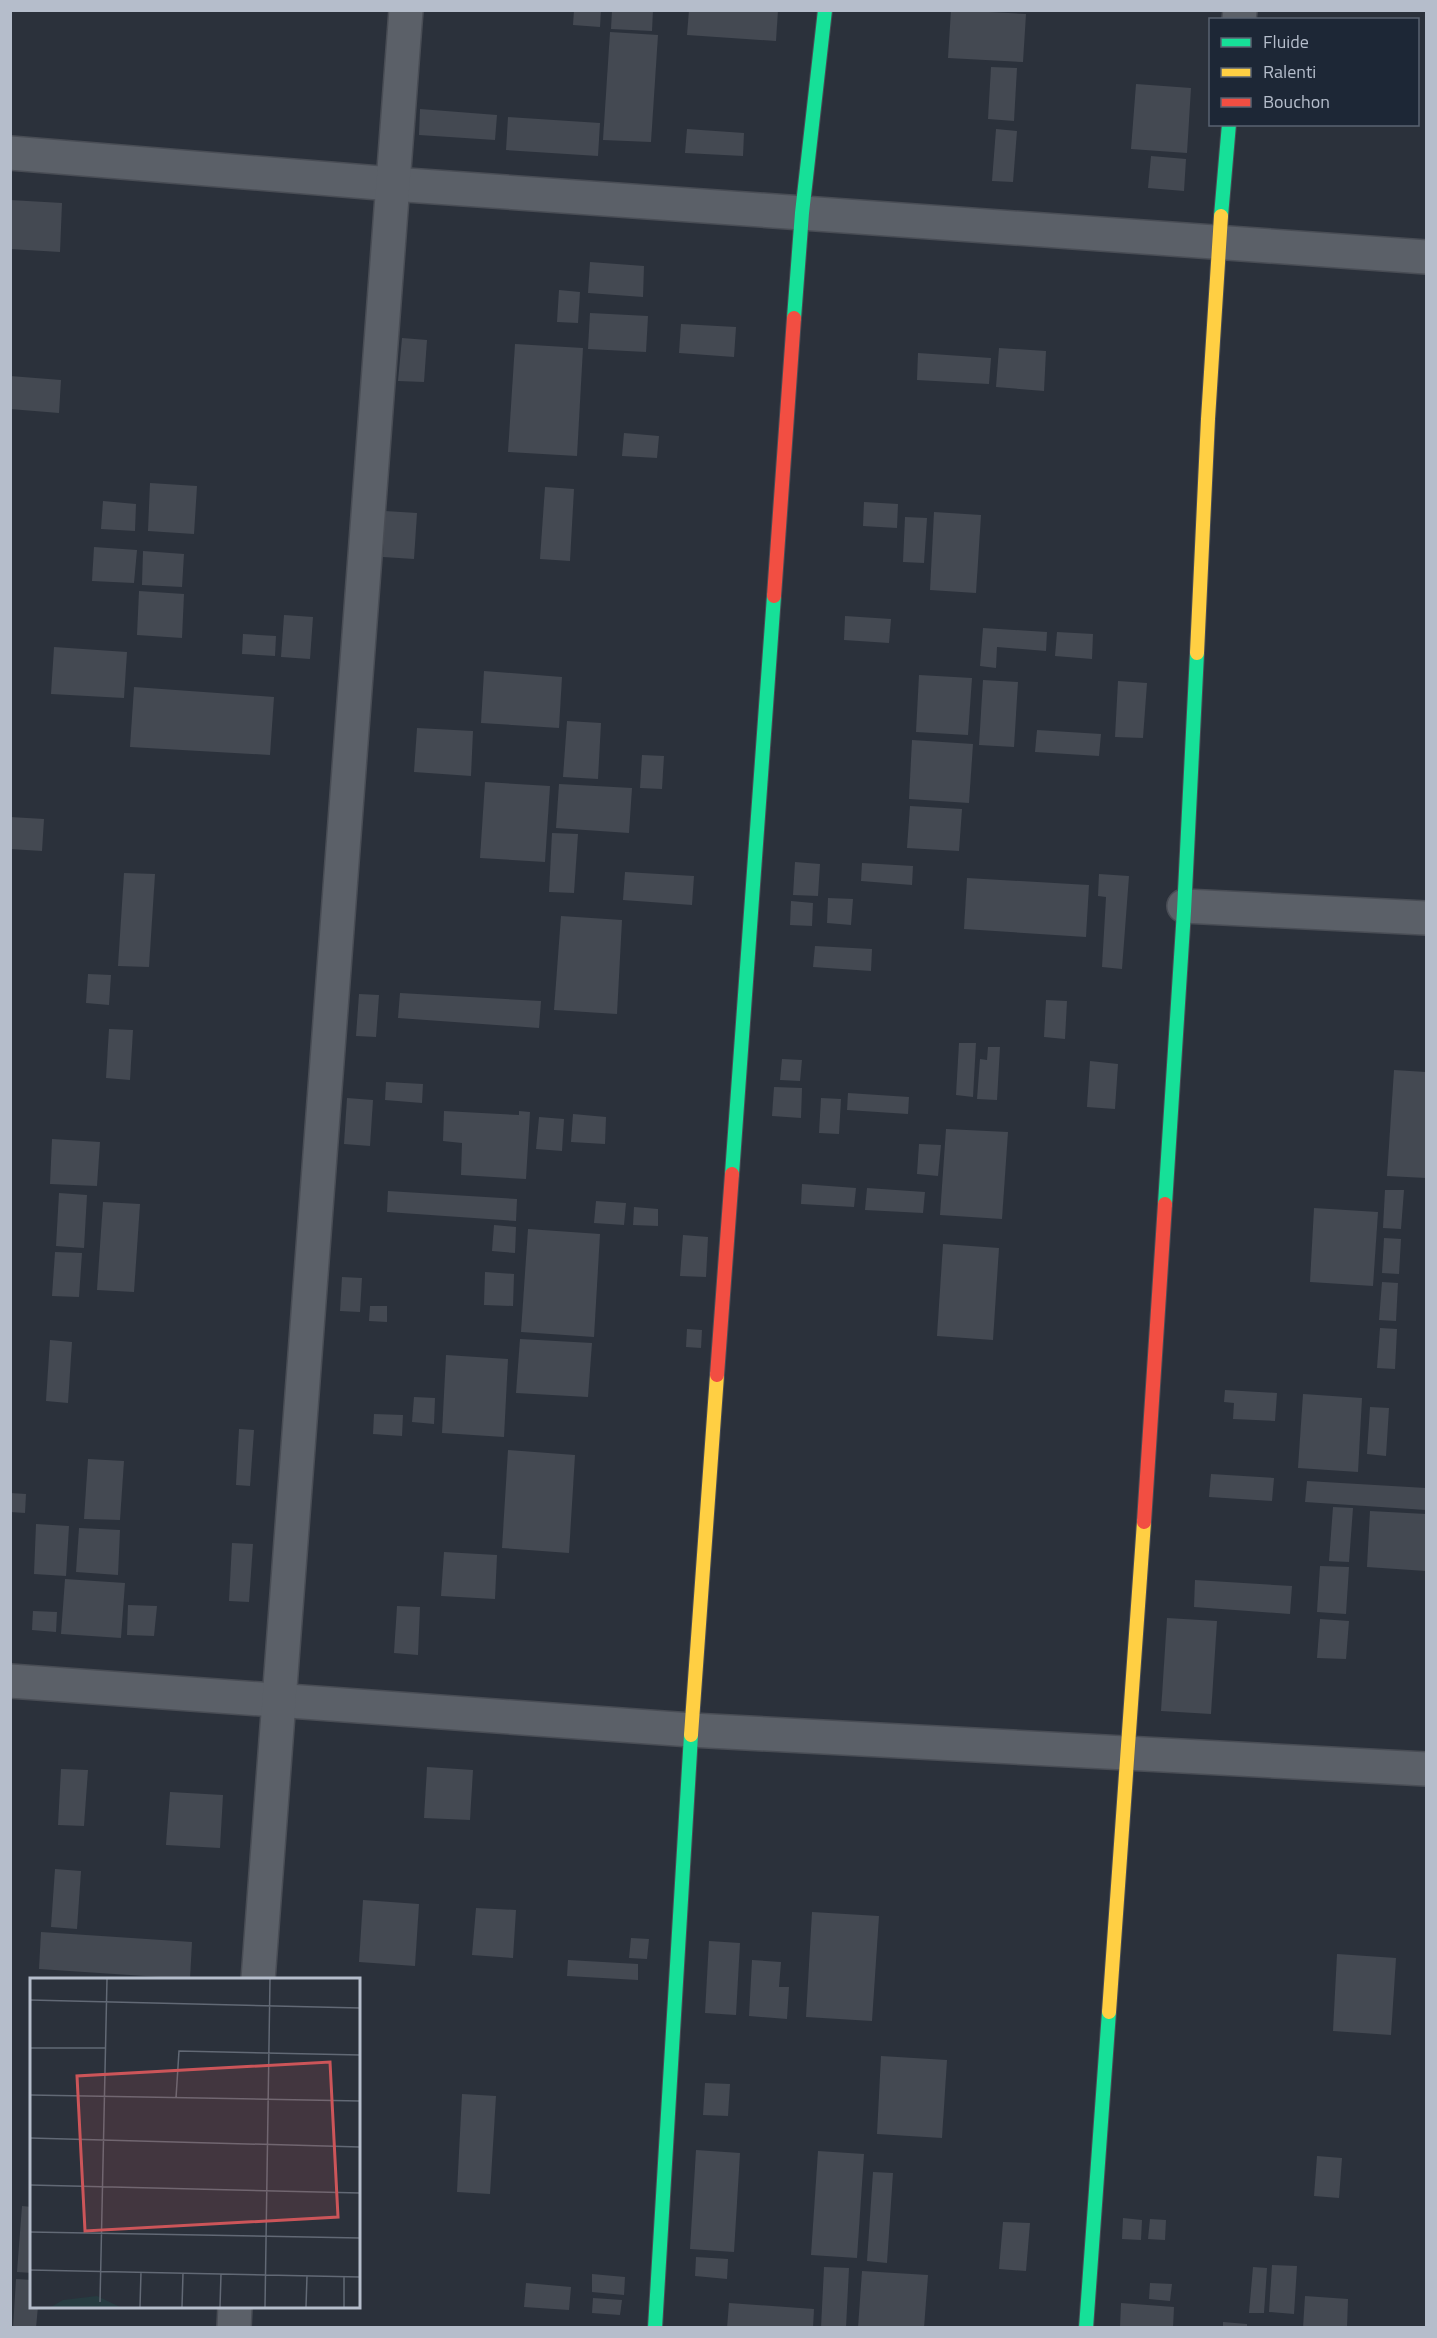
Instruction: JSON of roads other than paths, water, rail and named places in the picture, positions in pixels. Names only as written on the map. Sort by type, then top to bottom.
[{"type":"street","points":[[258,1978],[406,10]]},
{"type":"street","points":[[655,2328],[691,1730],[802,213],[825,10]]},
{"type":"street","points":[[1086,2328],[1129,1752],[1185,906],[1218,242],[1229,126]]},
{"type":"street","points":[[10,153],[392,184],[1426,257]]},
{"type":"street","points":[[1185,906],[1426,918]]},
{"type":"street","points":[[10,1681],[691,1730],[1426,1769]]},
{"type":"street","points":[[234,2328],[235,2308]]}]
